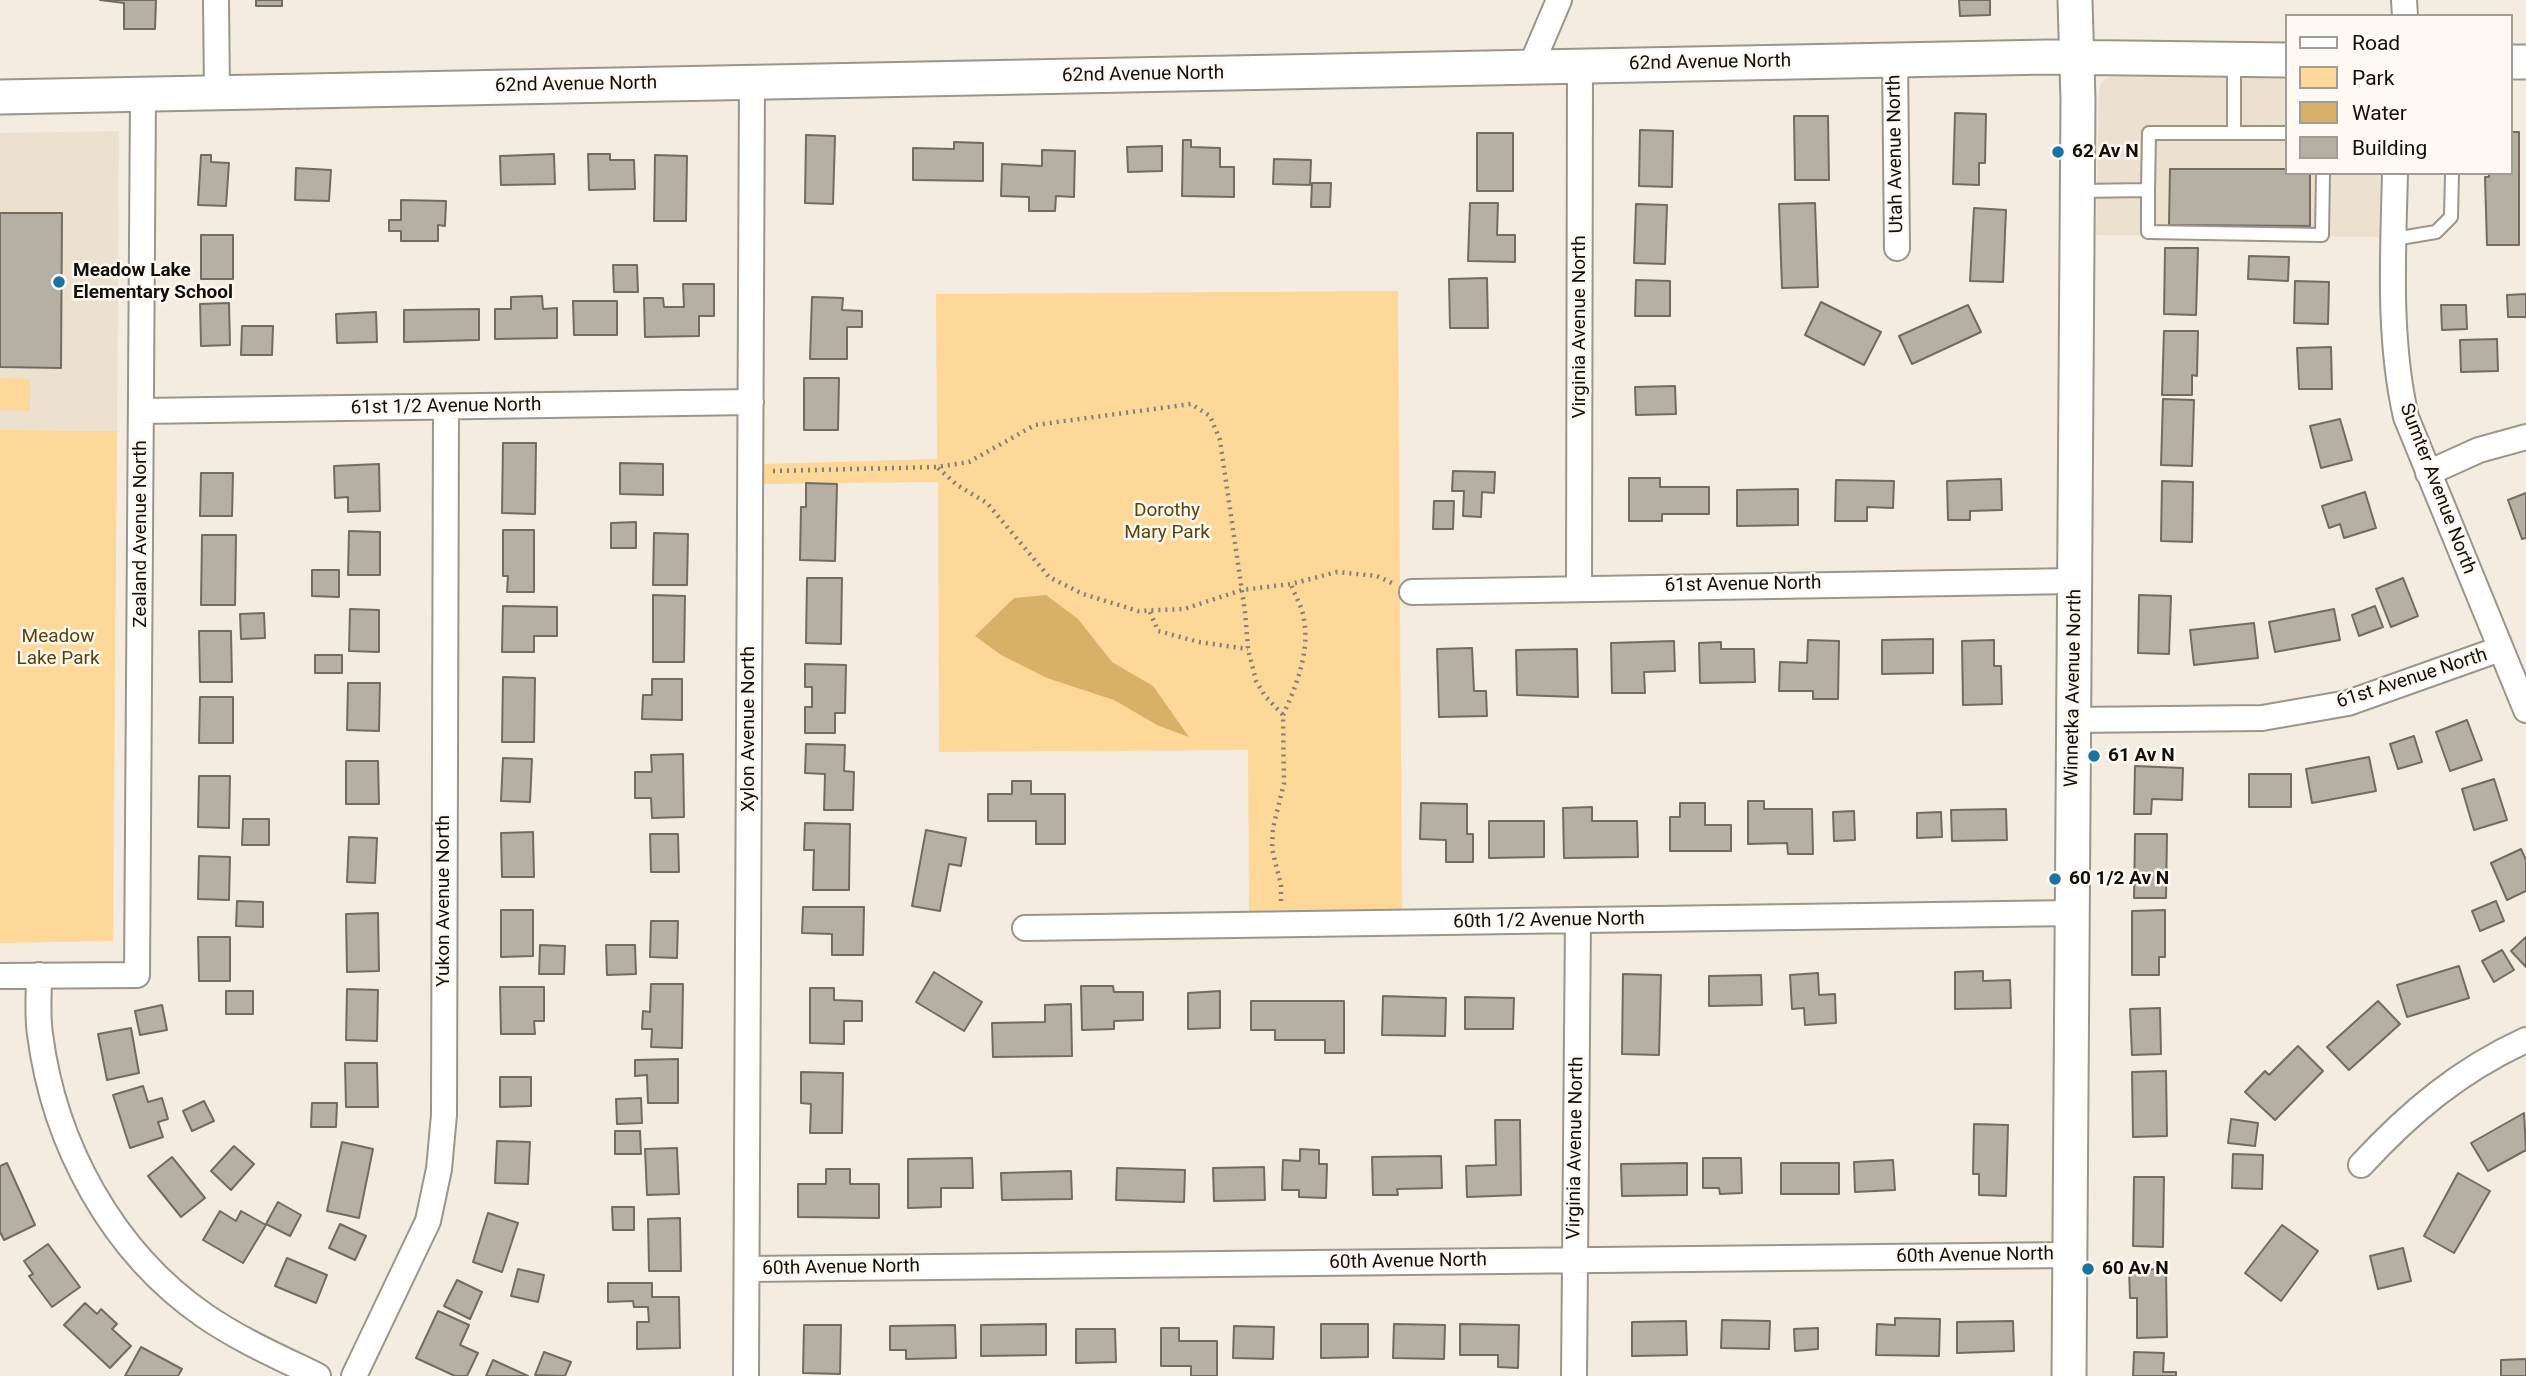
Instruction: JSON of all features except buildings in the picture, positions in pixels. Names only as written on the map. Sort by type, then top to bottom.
[{"type":"street","points":[[216,0],[217,93]]},
{"type":"street","points":[[1530,68],[1559,0]]},
{"type":"street","name":"Winnetka Avenue North","points":[[2069,1376],[2077,191],[2075,0]]},
{"type":"street","name":"62nd Avenue North","points":[[0,97],[1895,59],[2077,57],[2284,60]]},
{"type":"street","name":"Utah Avenue North","points":[[1895,59],[1897,248]]},
{"type":"street","name":"Virginia Avenue North","points":[[1579,588],[1580,66]]},
{"type":"street","name":"Xylon Avenue North","points":[[746,1376],[752,81]]},
{"type":"street","name":"Zealand Avenue North","points":[[39,975],[137,975],[143,94]]},
{"type":"street","name":"Sumter Avenue North","points":[[2395,175],[2397,380],[2406,417],[2526,710]]},
{"type":"street","name":"61st 1/2 Avenue North","points":[[142,411],[751,402]]},
{"type":"street","name":"Yukon Avenue North","points":[[354,1376],[428,1221],[439,1169],[444,1115],[446,407]]},
{"type":"street","points":[[2428,473],[2479,450],[2526,438]]},
{"type":"street","name":"61st Avenue North","points":[[1412,592],[2075,581]]},
{"type":"street","name":"61st Avenue North","points":[[2073,720],[2262,718],[2348,703],[2500,649]]},
{"type":"street","name":"60th 1/2 Avenue North","points":[[1025,928],[2073,913]]},
{"type":"street","name":"Virginia Avenue North","points":[[1574,1376],[1578,920]]},
{"type":"street","points":[[0,976],[39,975],[39,1032],[50,1087],[65,1140],[92,1191],[123,1238],[162,1279],[203,1315],[251,1344],[318,1376]]},
{"type":"street","points":[[2361,1165],[2403,1119],[2438,1091],[2475,1066],[2526,1040]]},
{"type":"street","name":"60th Avenue North","points":[[747,1269],[2069,1255]]},
{"type":"lane","points":[[2234,59],[2234,133]]},
{"type":"lane","points":[[2284,133],[2149,133],[2148,233],[2322,235],[2323,175]]},
{"type":"lane","points":[[2394,239],[2436,232],[2451,217],[2452,175]]},
{"type":"lane","points":[[2077,191],[2148,190]]},
{"type":"path","points":[[750,471],[937,467],[969,462],[1035,425],[1191,404],[1210,416],[1220,440],[1248,649],[1256,681],[1265,696],[1283,715]]},
{"type":"path","points":[[937,467],[957,485],[987,503],[1049,577],[1083,594],[1150,612],[1184,609],[1242,590],[1291,584],[1337,572],[1377,576],[1412,592]]},
{"type":"path","points":[[1281,911],[1281,885],[1272,849],[1273,828],[1284,783],[1283,715],[1294,692],[1306,642],[1304,618],[1291,584]]},
{"type":"path","points":[[1150,612],[1158,631],[1199,642],[1248,649]]},
{"type":"shaded area","points":[[2109,77],[2284,78],[2284,175],[2380,175],[2379,237],[2096,235],[2099,90],[2102,82]]},
{"type":"shaded area","name":"Meadow Lake Elementary School","points":[[119,131],[117,431],[0,430],[0,133]]},
{"type":"green space","name":"Dorothy Mary Park","points":[[1398,291],[1402,910],[1249,911],[1248,750],[939,752],[938,482],[763,484],[764,464],[937,459],[936,294]]},
{"type":"green space","points":[[0,378],[30,379],[30,411],[0,410]]},
{"type":"green space","name":"Meadow Lake Park","points":[[0,430],[117,431],[113,941],[0,943]]},
{"type":"water","points":[[1046,595],[1078,619],[1112,662],[1153,686],[1189,737],[1157,725],[1114,700],[1047,678],[1001,655],[975,636],[1014,598]]},
{"type":"place","name":"62 Av N","points":[[2058,152]]},
{"type":"place","name":"Meadow Lake Elementary School","points":[[59,282]]},
{"type":"place","name":"61 Av N","points":[[2094,756]]},
{"type":"place","name":"60 1/2 Av N","points":[[2055,879]]},
{"type":"place","name":"60 Av N","points":[[2088,1269]]}]
